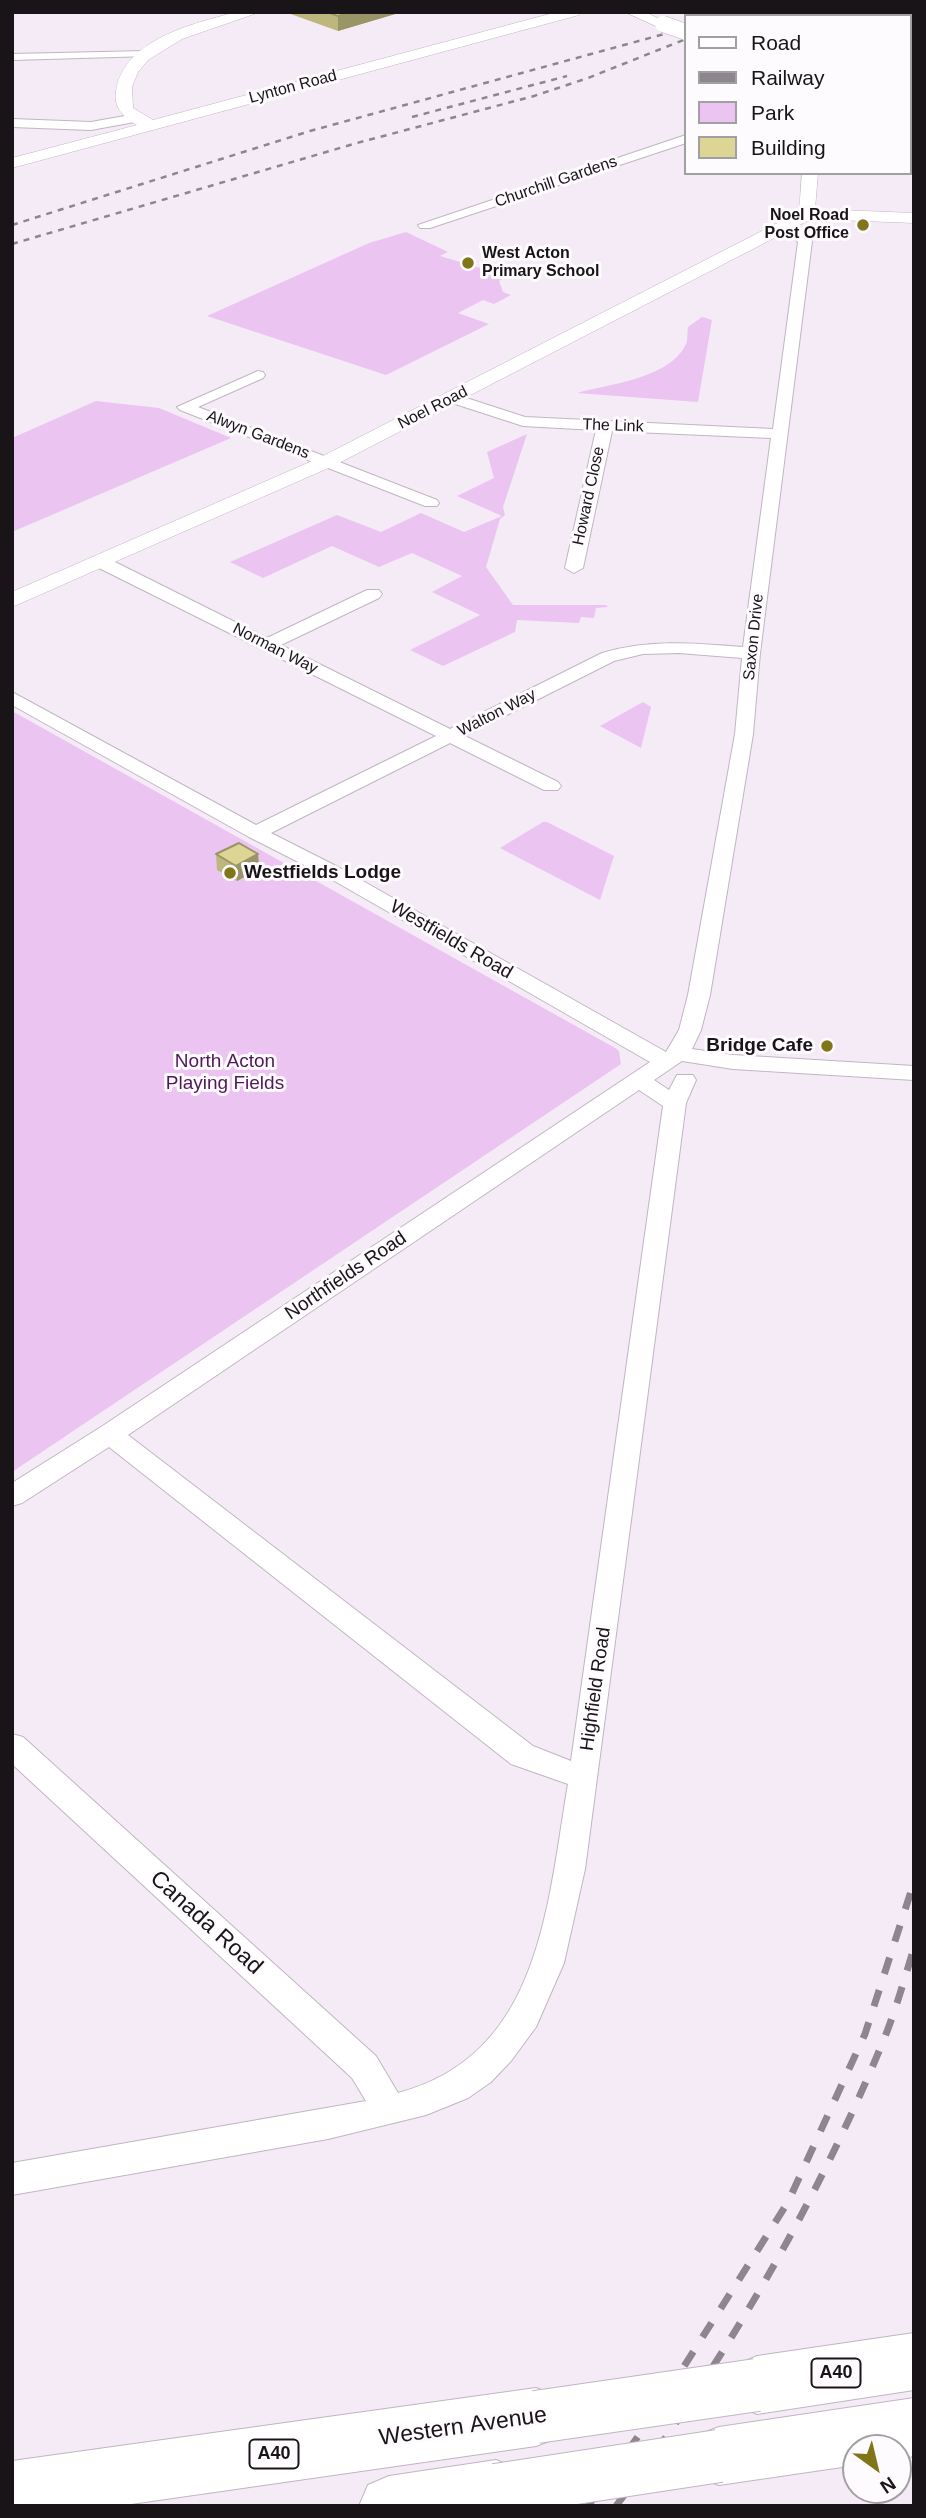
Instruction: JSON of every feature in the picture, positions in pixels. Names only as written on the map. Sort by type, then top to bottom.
[{"type":"highway","name":"Western Avenue","points":[[12,2491],[914,2361]]},
{"type":"highway","points":[[389,2506],[914,2427]]},
{"type":"street","points":[[150,125],[125,112],[122,97],[125,79],[136,62],[190,31],[253,12]]},
{"type":"street","name":"Lynton Road","points":[[12,163],[574,12]]},
{"type":"street","points":[[632,12],[684,31]]},
{"type":"street","points":[[12,57],[146,54]]},
{"type":"street","points":[[12,123],[90,126],[136,118]]},
{"type":"street","name":"Churchill Gardens","points":[[425,225],[684,140]]},
{"type":"street","points":[[810,175],[807,214],[914,218]]},
{"type":"street","name":"Noel Road","points":[[12,600],[326,462],[807,214]]},
{"type":"street","name":"Saxon Drive","points":[[677,1075],[699,995],[744,734],[751,653],[805,241],[793,228],[784,225]]},
{"type":"street","name":"Alwyn Gardens","points":[[258,375],[185,407],[326,462]]},
{"type":"street","name":"The Link","points":[[451,398],[523,421],[779,434]]},
{"type":"street","name":"Howard Close","points":[[574,568],[605,425]]},
{"type":"street","points":[[326,462],[431,503]]},
{"type":"street","name":"Norman Way","points":[[99,561],[551,786]]},
{"type":"street","points":[[267,645],[373,594]]},
{"type":"street","name":"Walton Way","points":[[256,833],[608,656],[657,647],[751,653]]},
{"type":"street","name":"Westfields Road","points":[[12,697],[256,833],[331,871],[677,1075]]},
{"type":"street","points":[[638,1080],[677,1075],[733,1062],[914,1073]]},
{"type":"street","name":"Northfields Road","points":[[12,1496],[110,1434],[638,1080],[677,1075]]},
{"type":"street","name":"Highfield Road","points":[[110,1434],[205,1511],[522,1755],[547,1766],[584,1776],[677,1075]]},
{"type":"street","name":"Canada Road","points":[[12,1745],[364,2067],[389,2109]]},
{"type":"street","points":[[12,2179],[231,2142],[389,2109],[446,2093],[480,2070],[503,2046],[524,2017],[540,1986],[557,1932],[584,1776]]},
{"type":"green space","points":[[406,232],[448,252],[440,256],[507,276],[499,281],[503,292],[511,295],[494,304],[483,300],[458,313],[489,324],[386,375],[207,316],[369,243]]},
{"type":"green space","points":[[702,317],[712,320],[698,402],[577,393],[637,378],[667,365],[678,356],[686,344],[688,327]]},
{"type":"green space","points":[[96,401],[159,408],[231,438],[12,532],[12,438]]},
{"type":"green space","points":[[527,434],[503,507],[505,515],[500,519],[486,567],[513,605],[608,607],[596,608],[594,618],[581,617],[579,623],[517,620],[515,632],[443,666],[410,650],[480,615],[432,592],[462,576],[412,553],[379,567],[332,546],[263,578],[230,562],[337,515],[381,532],[421,513],[464,532],[502,516],[457,496],[494,478],[487,452]]},
{"type":"green space","points":[[643,702],[651,707],[641,748],[600,726]]},
{"type":"green space","name":"North Acton Playing Fields","points":[[12,711],[615,1048],[619,1051],[621,1064],[12,1472]]},
{"type":"green space","points":[[543,822],[614,856],[600,900],[500,848]]},
{"type":"building","points":[[327,12],[350,12],[338,16]]},
{"type":"building","points":[[239,843],[258,854],[236,866],[216,854]]},
{"type":"railway","points":[[729,14],[736,12]]},
{"type":"railway","points":[[760,14],[767,12]]},
{"type":"railway","points":[[777,14],[784,12]]},
{"type":"railway","points":[[810,14],[817,12]]},
{"type":"railway","points":[[12,225],[310,131],[684,29]]},
{"type":"railway","points":[[12,244],[357,143],[534,96],[684,40]]},
{"type":"railway","points":[[412,117],[567,76]]},
{"type":"railway","points":[[588,2506],[652,2417],[788,2202],[865,2034],[914,1882]]},
{"type":"railway","points":[[616,2506],[729,2341],[796,2225],[827,2165],[882,2044],[914,1948]]},
{"type":"place","name":"Noel Road Post Office","points":[[863,225]]},
{"type":"place","name":"West Acton Primary School","points":[[468,263]]},
{"type":"place","name":"Westfields Lodge","points":[[230,873]]},
{"type":"place","name":"Bridge Cafe","points":[[827,1046]]}]
